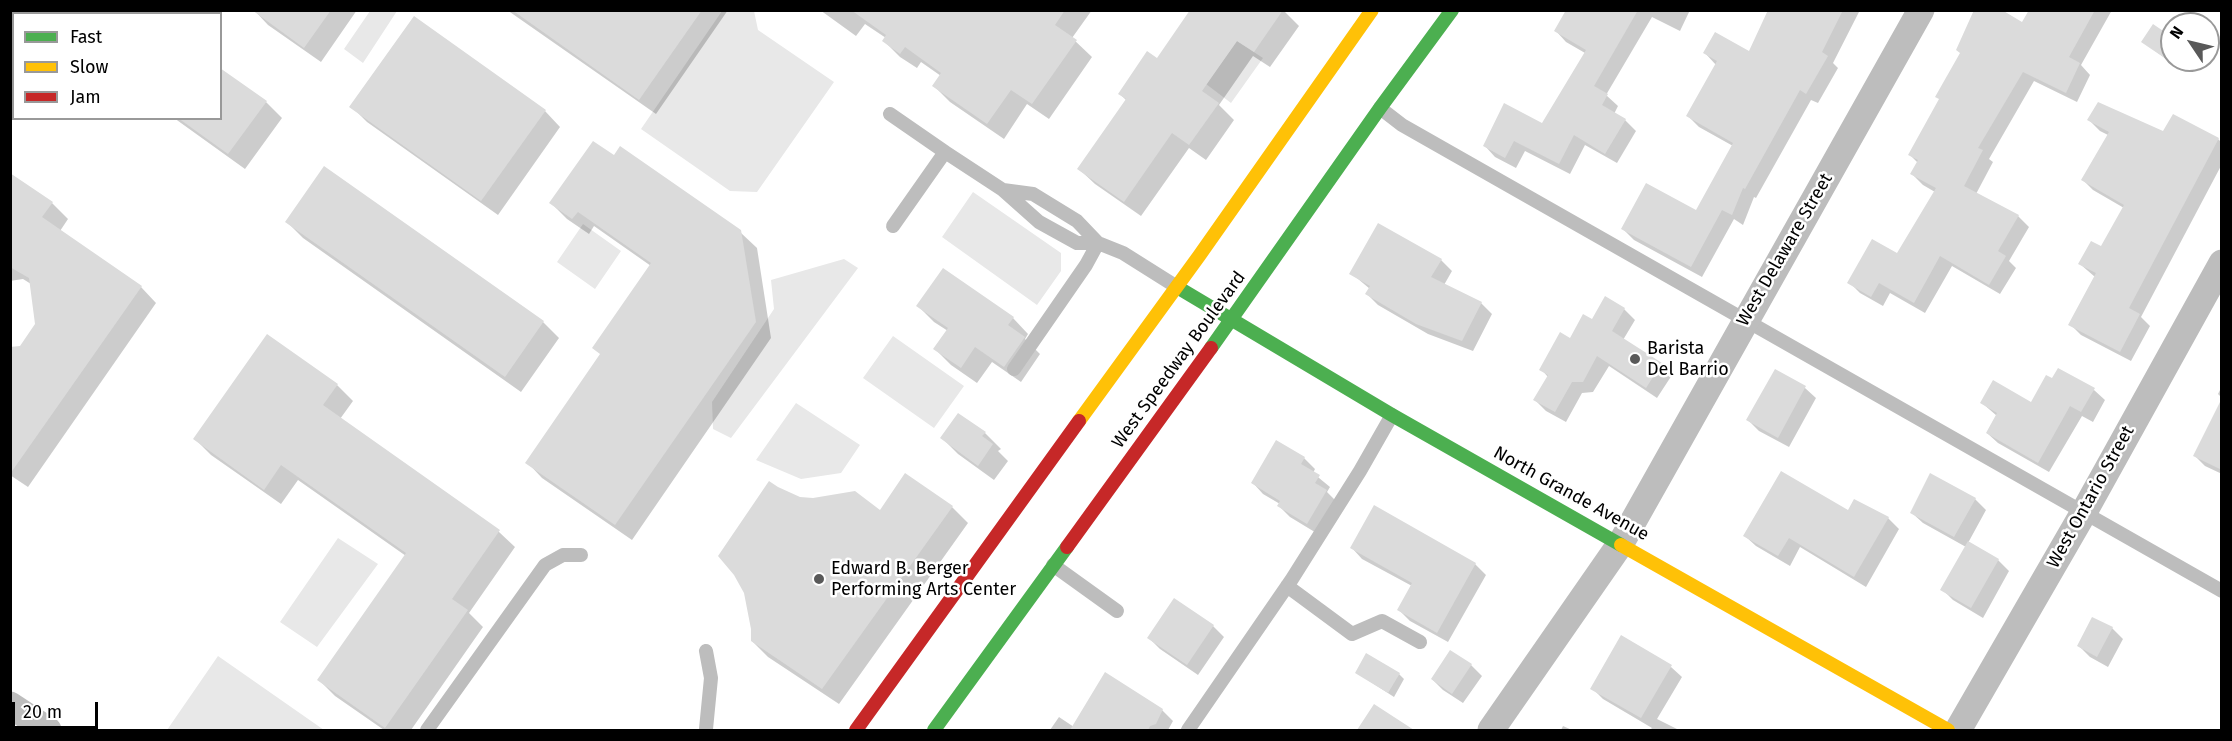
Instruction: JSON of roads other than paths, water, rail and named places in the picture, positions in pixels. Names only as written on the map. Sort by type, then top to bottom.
[{"type":"main road","points":[[856,730],[1177,287],[1372,10]]},
{"type":"main road","name":"West Speedway Boulevard","points":[[934,730],[1232,319],[1380,108],[1452,10]]},
{"type":"main road","name":"North Grande Avenue","points":[[1177,287],[1392,415],[1948,730]]},
{"type":"street","name":"West Delaware Street","points":[[1491,730],[1621,543],[1921,10]]},
{"type":"street","name":"West Ontario Street","points":[[1958,730],[2084,512],[2222,263]]},
{"type":"street","points":[[10,705],[48,730]]},
{"type":"lane","points":[[1380,108],[1402,125],[2222,591]]},
{"type":"lane","points":[[890,114],[1004,190],[1039,222],[1077,243],[1098,243],[1123,253],[1177,287]]},
{"type":"lane","points":[[893,226],[945,152]]},
{"type":"lane","points":[[1004,190],[1033,194],[1077,221],[1098,243]]},
{"type":"lane","points":[[1014,369],[1086,265],[1098,243]]},
{"type":"lane","points":[[1188,730],[1287,586],[1360,471],[1392,415]]},
{"type":"lane","points":[[427,730],[545,565],[563,555],[581,555]]},
{"type":"lane","points":[[1053,565],[1117,611]]},
{"type":"lane","points":[[1287,586],[1352,634],[1382,621],[1420,642]]},
{"type":"lane","points":[[706,651],[711,678],[706,729]]},
{"type":"place","name":"Barista Del Barrio","points":[[1635,359]]},
{"type":"place","name":"Edward B. Berger Performing Arts Center","points":[[819,579]]}]
